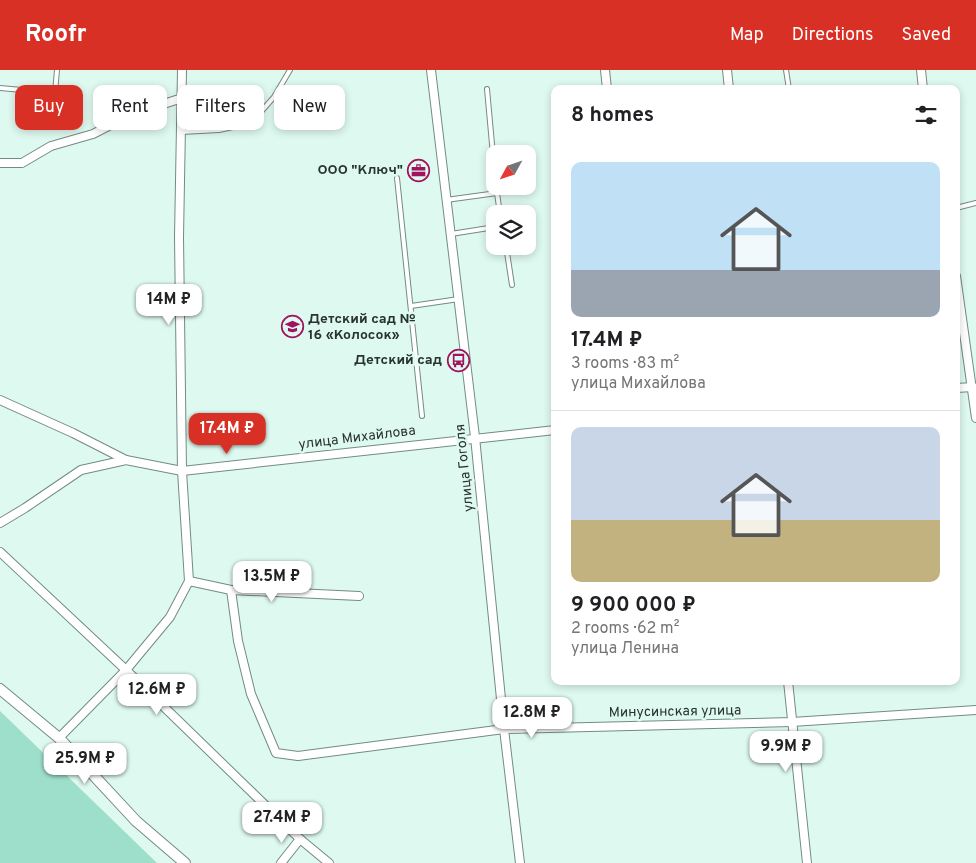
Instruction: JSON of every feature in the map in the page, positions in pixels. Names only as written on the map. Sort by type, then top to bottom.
[{"type":"street","points":[[182,70],[182,85]]},
{"type":"street","name":"улица Гоголя","points":[[431,70],[475,438],[504,729],[520,863]]},
{"type":"street","points":[[605,70],[607,85]]},
{"type":"street","points":[[727,70],[729,85]]},
{"type":"street","points":[[921,70],[923,85]]},
{"type":"street","points":[[0,162],[22,163],[51,146],[93,134],[130,115],[177,100]]},
{"type":"street","points":[[59,738],[126,670],[170,617],[189,581],[182,471],[179,237],[180,132]]},
{"type":"street","points":[[960,302],[976,418]]},
{"type":"street","points":[[960,388],[973,387]]},
{"type":"street","points":[[0,400],[73,433],[126,460]]},
{"type":"street","name":"улица Михайлова","points":[[0,523],[81,470],[126,460],[182,471],[551,430]]},
{"type":"street","points":[[0,552],[126,670],[300,839],[329,863]]},
{"type":"street","points":[[189,581],[231,590],[359,596]]},
{"type":"street","name":"Минусинская улица","points":[[231,590],[238,641],[251,694],[276,753],[298,756],[504,729],[792,722],[976,710]]},
{"type":"street","points":[[788,685],[807,863]]},
{"type":"street","points":[[0,689],[59,738],[136,821],[185,863]]},
{"type":"street","points":[[281,863],[300,839]]},
{"type":"lane","points":[[0,88],[55,93],[57,70]]},
{"type":"lane","points":[[180,132],[219,130],[251,123],[274,97],[290,70]]},
{"type":"lane","points":[[786,70],[788,85]]},
{"type":"lane","points":[[487,89],[492,145]]},
{"type":"lane","points":[[397,178],[422,416]]},
{"type":"lane","points":[[446,200],[486,194]]},
{"type":"lane","points":[[960,207],[976,203]]},
{"type":"lane","points":[[451,234],[486,228]]},
{"type":"lane","points":[[507,255],[512,284]]},
{"type":"lane","points":[[410,306],[459,299]]},
{"type":"green space","points":[[0,711],[157,863],[0,863]]},
{"type":"place","name":"ООО \"Ключ\"","points":[[419,170]]},
{"type":"place","name":"Детский сад № 16 «Колосок»","points":[[292,327]]},
{"type":"place","name":"Детский сад","points":[[458,360]]}]
